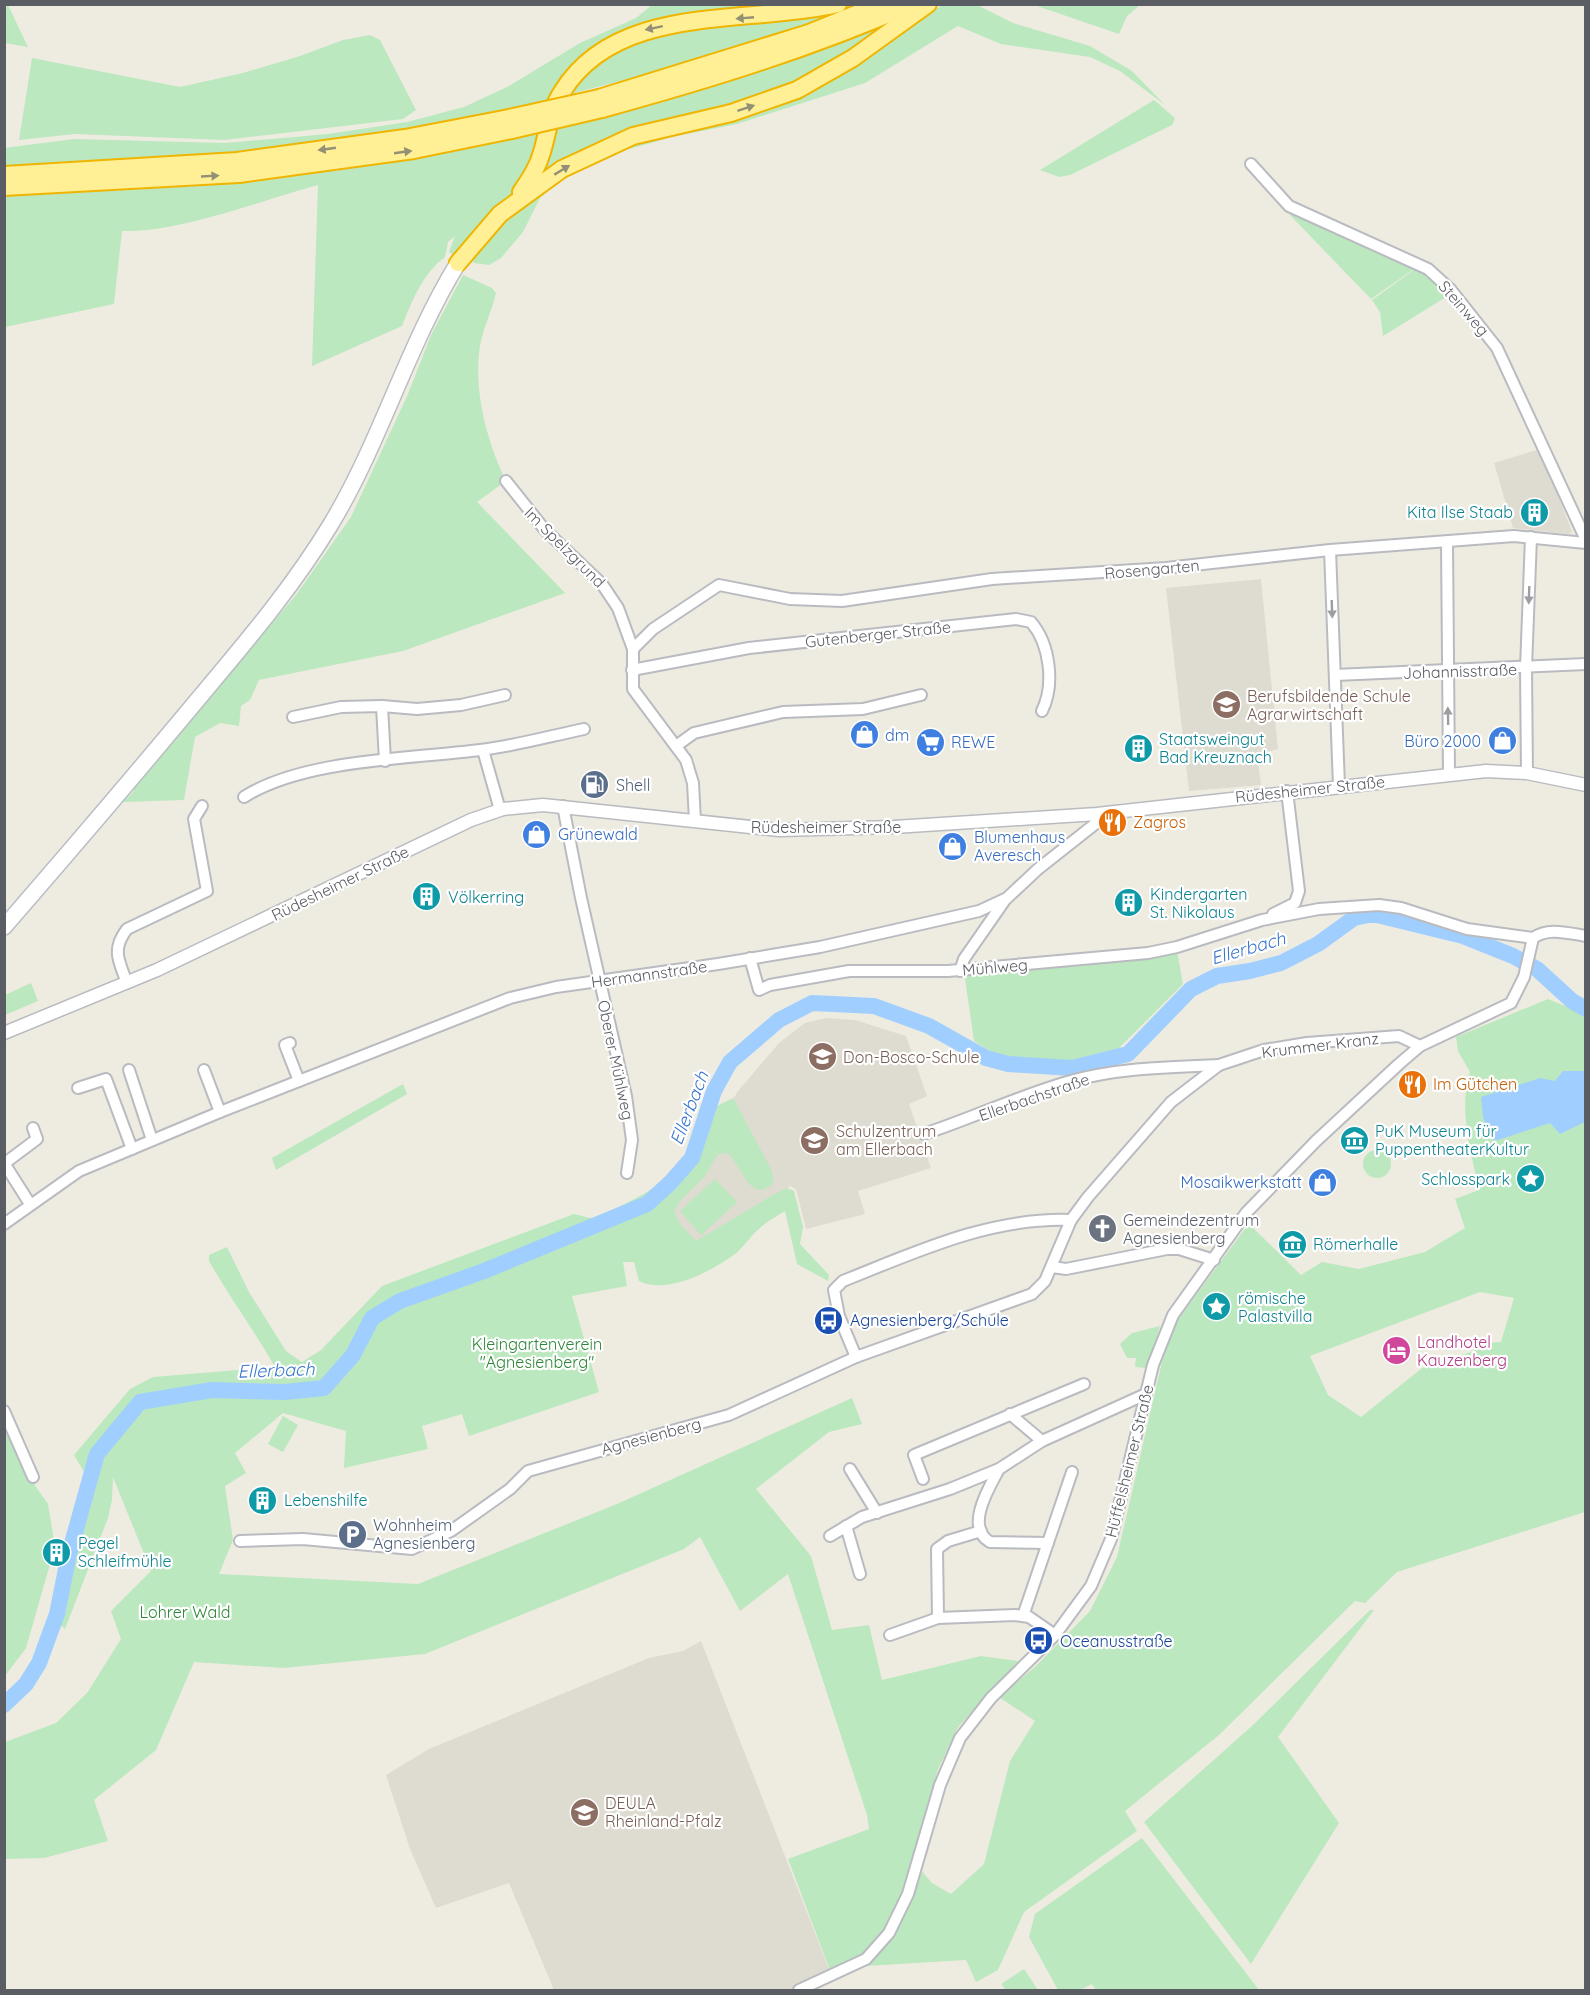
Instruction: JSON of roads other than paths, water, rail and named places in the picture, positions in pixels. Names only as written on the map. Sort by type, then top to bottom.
[{"type":"highway","points":[[513,202],[534,174],[554,107],[562,91],[594,55],[640,31],[778,14],[838,4]]},
{"type":"highway","points":[[601,103],[765,48],[881,4]]},
{"type":"highway","points":[[4,187],[240,174],[414,150],[511,124],[733,71],[824,40],[912,4]]},
{"type":"highway","points":[[458,263],[513,202],[562,169],[633,136],[731,113],[797,90],[853,58],[928,4]]},
{"type":"highway","points":[[4,175],[237,161],[511,124]]},
{"type":"main road","points":[[4,927],[114,801],[264,620],[302,568],[359,474],[433,304],[458,263]]},
{"type":"street","name":"Steinweg","points":[[1251,164],[1290,206],[1428,269],[1451,290],[1497,348],[1586,541]]},
{"type":"street","name":"Im Spelzgrund","points":[[506,481],[536,520],[592,572],[610,594],[626,625],[633,649],[632,684],[637,697],[676,746],[691,772],[695,821]]},
{"type":"street","name":"Rosengarten","points":[[633,649],[653,629],[719,585],[790,599],[842,601],[992,579],[1166,568],[1330,550],[1531,537],[1586,541]]},
{"type":"street","points":[[1527,773],[1526,668],[1531,537]]},
{"type":"street","points":[[1447,542],[1449,774]]},
{"type":"street","points":[[1330,550],[1339,786]]},
{"type":"street","name":"Gutenberger Straße","points":[[632,670],[749,648],[1016,619],[1031,622],[1044,640],[1048,699],[1042,711]]},
{"type":"street","name":"Johannisstraße","points":[[1335,675],[1586,664]]},
{"type":"street","points":[[293,717],[341,707],[382,706],[417,710],[439,708],[505,694]]},
{"type":"street","points":[[676,746],[694,733],[783,712],[863,709],[921,695]]},
{"type":"street","points":[[382,706],[385,760]]},
{"type":"street","points":[[244,797],[257,788],[307,773],[385,760],[483,750],[584,729]]},
{"type":"street","points":[[483,750],[500,810]]},
{"type":"street","name":"Rüdesheimer Straße","points":[[4,1033],[127,983],[451,829],[500,810],[529,806],[563,806],[779,830],[846,830],[1097,814],[1449,774],[1500,771],[1527,773],[1586,785]]},
{"type":"street","name":"Mühlweg","points":[[1262,920],[1295,903],[1299,891],[1287,791]]},
{"type":"street","points":[[127,983],[116,951],[119,939],[127,929],[207,891],[194,819],[202,806]]},
{"type":"street","name":"Oberer Mühlweg","points":[[563,806],[630,1126],[632,1147],[627,1173]]},
{"type":"street","name":"Hermannstraße","points":[[960,970],[964,959],[1007,898],[1095,824],[1097,814]]},
{"type":"street","name":"Hermannstraße","points":[[4,1224],[79,1172],[220,1112],[510,998],[556,987],[820,946],[979,911],[1007,898]]},
{"type":"street","name":"Mühlweg","points":[[750,958],[759,990],[770,985],[849,971],[960,970],[1148,953],[1177,947],[1262,920],[1319,909],[1379,905],[1401,908],[1467,929],[1533,938],[1540,933],[1551,931],[1586,936]]},
{"type":"street","name":"Hüffelsheimer Straße","points":[[798,1990],[866,1959],[889,1933],[908,1894],[940,1785],[960,1738],[991,1698],[1055,1635],[1091,1586],[1105,1556],[1146,1394],[1166,1326],[1246,1213],[1324,1133],[1420,1046],[1501,1010],[1517,994],[1524,977],[1533,938]]},
{"type":"street","name":"Krummer Kranz","points":[[1071,1220],[1158,1116],[1219,1065],[1264,1050],[1307,1043],[1400,1036],[1420,1046]]},
{"type":"street","points":[[291,1043],[285,1045],[299,1081]]},
{"type":"street","name":"Ellerbachstraße","points":[[924,1134],[1049,1088],[1087,1077],[1161,1067],[1219,1065]]},
{"type":"street","points":[[129,1070],[152,1140]]},
{"type":"street","points":[[204,1070],[220,1112]]},
{"type":"street","points":[[78,1088],[106,1079],[132,1149]]},
{"type":"street","points":[[30,1204],[5,1163],[37,1139],[33,1128]]},
{"type":"street","points":[[856,1357],[834,1300],[834,1290],[843,1281],[940,1242],[977,1232],[1011,1223],[1071,1220]]},
{"type":"street","name":"Agnesienberg","points":[[240,1541],[303,1539],[412,1549],[451,1531],[510,1490],[528,1471],[729,1415],[856,1357],[1025,1298],[1039,1288],[1052,1267],[1071,1220]]},
{"type":"street","points":[[1052,1267],[1066,1269],[1167,1249],[1179,1249],[1214,1260]]},
{"type":"street","points":[[923,1479],[914,1455],[1084,1384]]},
{"type":"street","points":[[830,1536],[862,1516],[950,1489],[999,1469],[1042,1441],[1146,1394]]},
{"type":"street","points":[[4,1412],[33,1477]]},
{"type":"street","points":[[1010,1414],[1042,1441]]},
{"type":"street","points":[[849,1469],[877,1513]]},
{"type":"street","points":[[999,1469],[983,1497],[981,1531],[990,1542],[1048,1544]]},
{"type":"street","points":[[1023,1616],[1072,1472]]},
{"type":"street","points":[[846,1526],[860,1574]]},
{"type":"street","points":[[938,1618],[937,1549],[948,1541],[981,1531]]},
{"type":"street","points":[[890,1635],[938,1618],[1023,1616],[1055,1635]]},
{"type":"water","points":[[1563,1071],[1585,1071],[1585,1122],[1560,1134],[1550,1123],[1498,1140],[1491,1139],[1483,1117],[1481,1097],[1540,1078],[1555,1081]]},
{"type":"waterway","name":"Ellerbach","points":[[4,1705],[26,1684],[39,1663],[57,1614],[69,1554],[97,1454],[140,1402],[212,1390],[285,1392],[324,1388],[353,1355],[372,1318],[400,1301],[484,1271],[647,1204],[692,1158],[714,1091],[730,1062],[779,1020],[812,1003],[874,1006],[929,1026],[986,1058],[1008,1064],[1072,1068],[1128,1054],[1191,989],[1217,976],[1281,963],[1318,944],[1354,918],[1373,914],[1463,936],[1513,956],[1537,969],[1572,1001],[1586,1009]]},
{"type":"place","name":"Kita Ilse Staab","points":[[1534,512]]},
{"type":"place","name":"Berufsbildende Schule Agrarwirtschaft","points":[[1226,705]]},
{"type":"place","name":"dm","points":[[864,735]]},
{"type":"place","name":"Büro 2000","points":[[1502,741]]},
{"type":"place","name":"REWE","points":[[930,742]]},
{"type":"place","name":"Staatsweingut Bad Kreuznach","points":[[1138,748]]},
{"type":"place","name":"Shell","points":[[595,785]]},
{"type":"place","name":"Zagros","points":[[1112,822]]},
{"type":"place","name":"Grünewald","points":[[537,834]]},
{"type":"place","name":"Blumenhaus Averesch","points":[[953,846]]},
{"type":"place","name":"Völkerring","points":[[427,897]]},
{"type":"place","name":"Kindergarten St. Nikolaus","points":[[1129,903]]},
{"type":"place","name":"Don-Bosco-Schule","points":[[822,1057]]},
{"type":"place","name":"Im Gütchen","points":[[1412,1084]]},
{"type":"place","name":"Schulzentrum am Ellerbach","points":[[815,1140]]},
{"type":"place","name":"PuK Museum für PuppentheaterKultur","points":[[1354,1140]]},
{"type":"place","name":"Schlosspark","points":[[1531,1179]]},
{"type":"place","name":"Mosaikwerkstatt","points":[[1323,1182]]},
{"type":"place","name":"Gemeindezentrum Agnesienberg","points":[[1102,1229]]},
{"type":"place","name":"Römerhalle","points":[[1292,1244]]},
{"type":"place","name":"römische Palastvilla","points":[[1217,1307]]},
{"type":"place","name":"Agnesienberg/Schule","points":[[829,1320]]},
{"type":"place","name":"Landhotel Kauzenberg","points":[[1396,1351]]},
{"type":"place","name":"Lebenshilfe","points":[[263,1500]]},
{"type":"place","name":"Wohnheim Agnesienberg","points":[[352,1534]]},
{"type":"place","name":"Pegel Schleifmühle","points":[[57,1552]]},
{"type":"place","name":"Oceanusstraße","points":[[1039,1641]]},
{"type":"place","name":"DEULA Rheinland-Pfalz","points":[[584,1812]]},
{"type":"park label","name":"Kleingartenverein \"Agnesienberg\"","points":[[537,1353]]},
{"type":"park label","name":"Lohrer Wald","points":[[185,1612]]}]
